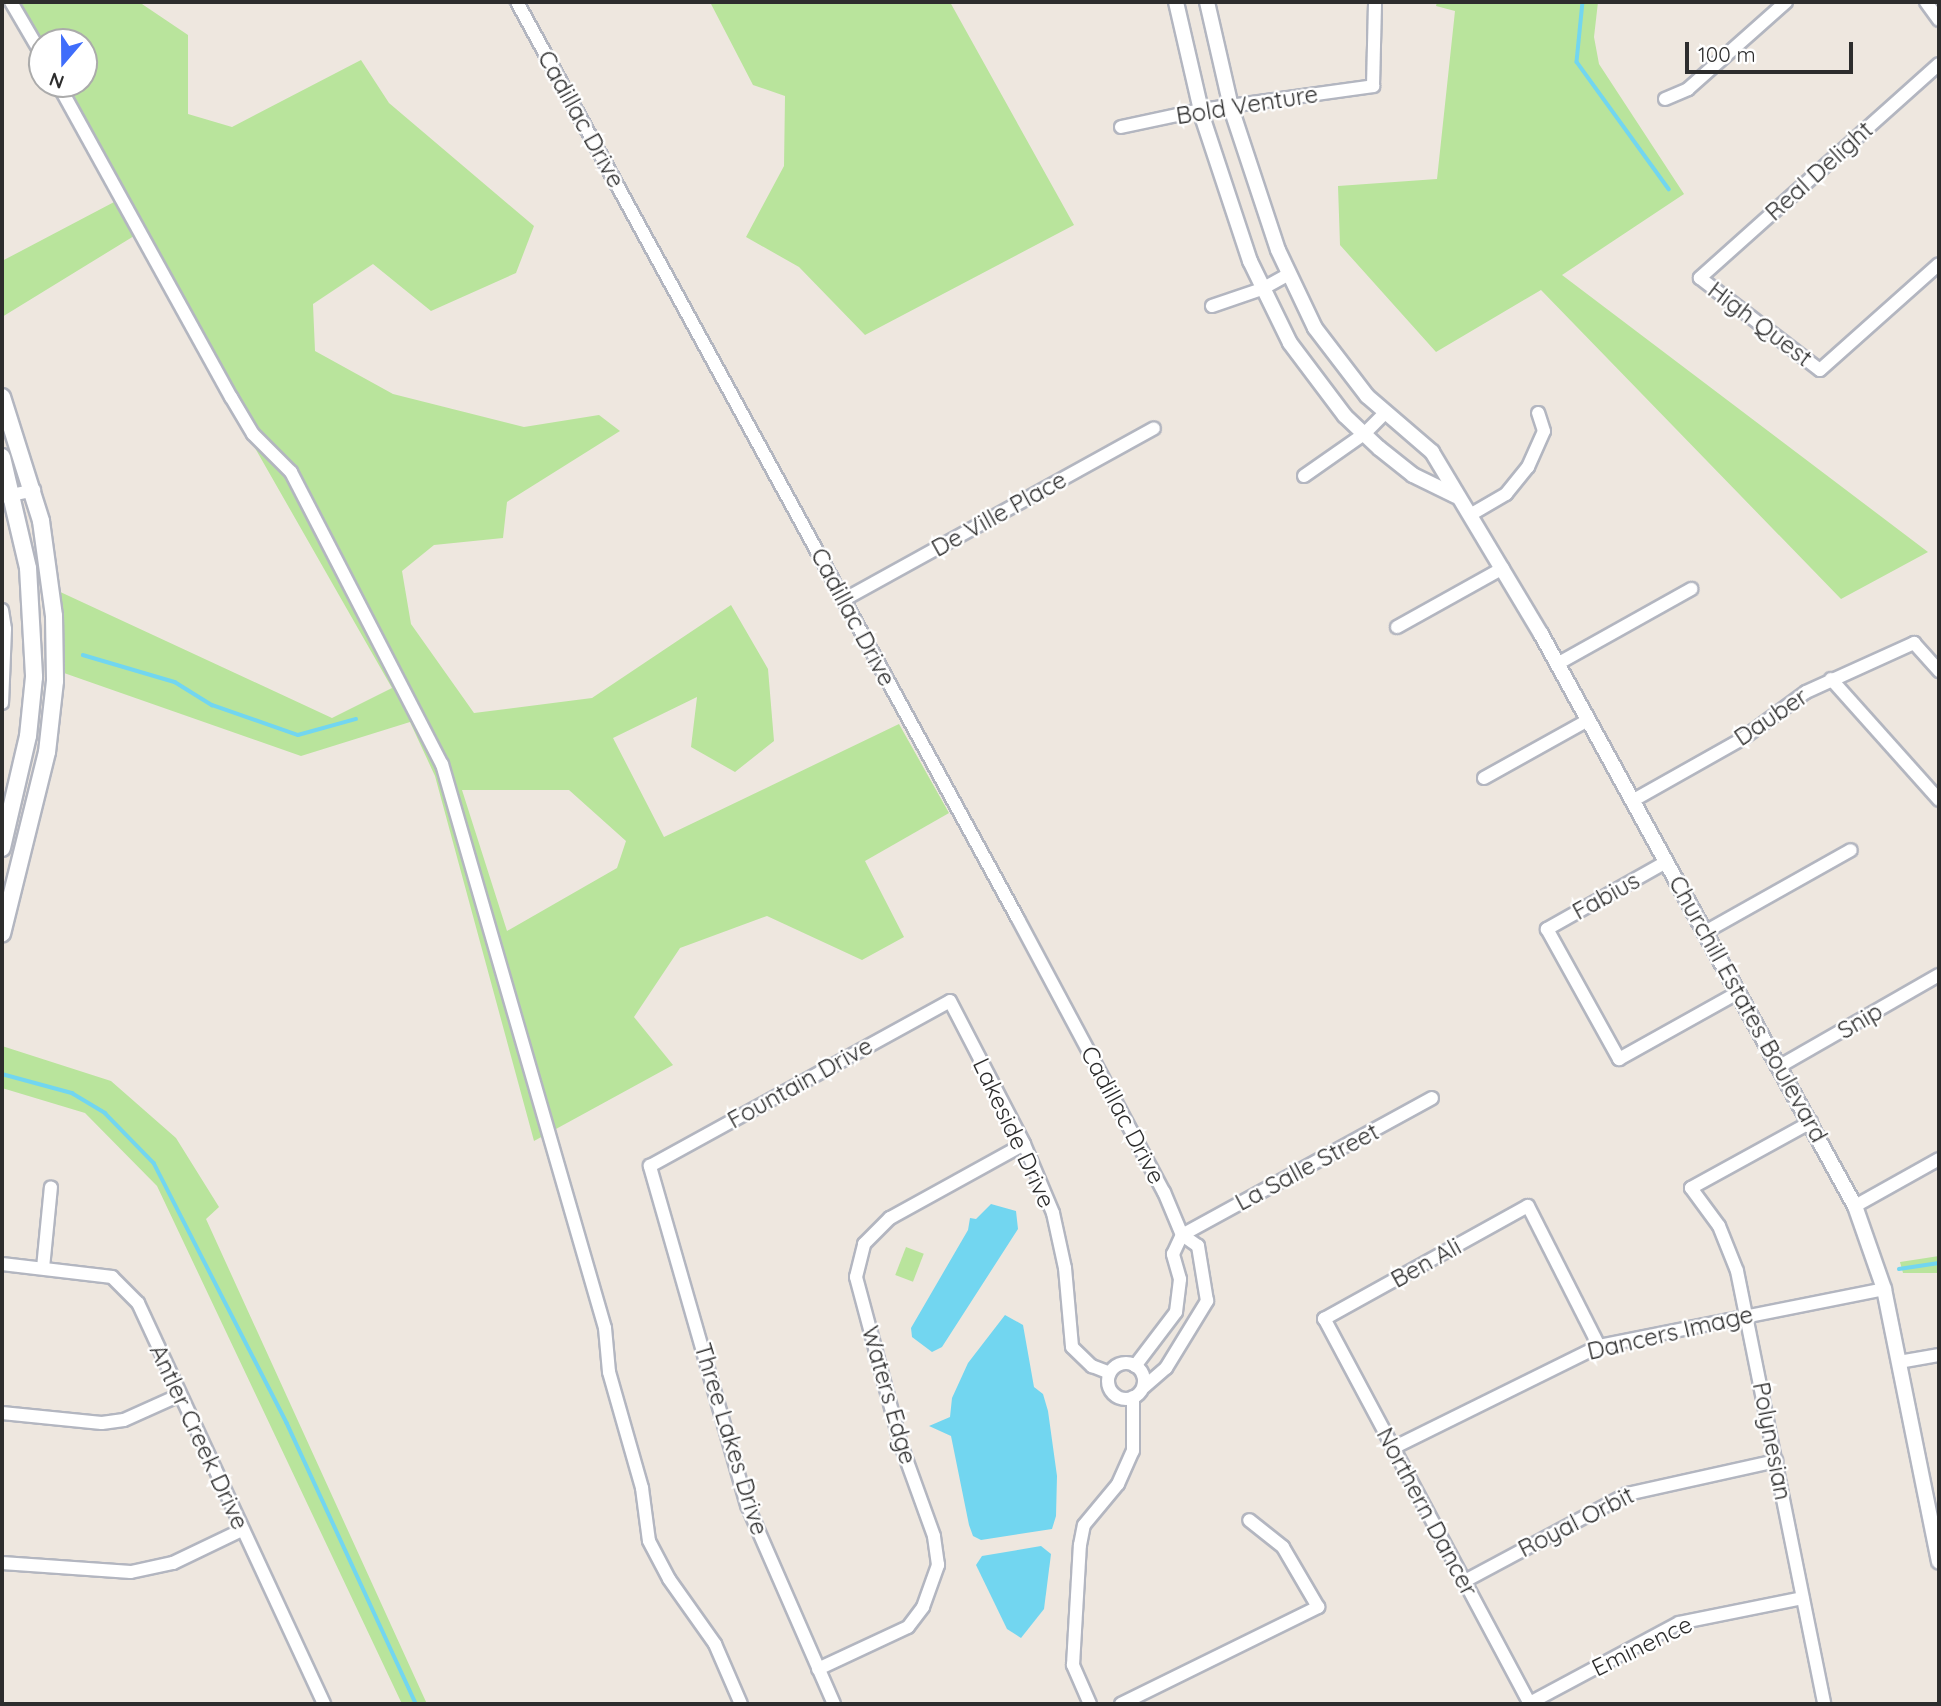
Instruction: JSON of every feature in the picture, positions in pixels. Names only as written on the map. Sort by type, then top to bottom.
[{"type":"main road","points":[[2,397],[34,490],[54,616],[55,681],[47,752],[2,934]]},
{"type":"main road","points":[[2,848],[28,736],[34,677],[28,568],[7,496],[3,463]]},
{"type":"main road","points":[[34,677],[55,681]]},
{"type":"street","points":[[12,2],[28,30]]},
{"type":"street","name":"Cadillac Drive","points":[[517,2],[1153,1170],[1182,1235]]},
{"type":"street","name":"Churchill Estates Boulevard","points":[[1176,2],[1201,110],[1262,289],[1316,381],[1364,434],[1413,475],[1456,496]]},
{"type":"street","name":"Churchill Estates Boulevard","points":[[1207,2],[1231,106],[1289,274],[1333,354],[1385,413],[1432,452],[1456,496],[1503,568],[1811,1122],[1854,1206],[1884,1289],[1935,1523],[1939,1562]]},
{"type":"street","name":"Bold Venture","points":[[1121,127],[1201,110],[1373,86],[1375,2]]},
{"type":"street","points":[[1665,99],[1688,89],[1786,2]]},
{"type":"street","points":[[1926,2],[1939,20]]},
{"type":"street","name":"Real Delight","points":[[1700,278],[1939,64]]},
{"type":"street","points":[[66,98],[237,407],[253,433],[291,472],[442,764],[605,1328],[610,1372],[642,1488],[649,1541],[669,1579],[715,1644],[741,1704]]},
{"type":"street","name":"High Quest","points":[[1700,278],[1819,370],[1939,264]]},
{"type":"street","points":[[1212,306],[1262,289],[1289,274]]},
{"type":"street","points":[[1304,476],[1364,434],[1385,413]]},
{"type":"street","points":[[1470,515],[1506,494],[1528,467],[1545,431],[1538,414]]},
{"type":"street","name":"De Ville Place","points":[[843,600],[1154,428]]},
{"type":"street","points":[[3,463],[25,460]]},
{"type":"street","points":[[7,496],[34,490]]},
{"type":"street","points":[[1397,627],[1503,568]]},
{"type":"street","points":[[1557,664],[1691,589]]},
{"type":"street","points":[[2,610],[5,629],[2,703]]},
{"type":"street","name":"Dauber","points":[[1632,801],[1742,739],[1806,692],[1914,643],[1939,671]]},
{"type":"street","points":[[1831,679],[1939,800]]},
{"type":"street","points":[[1484,778],[1588,720]]},
{"type":"street","points":[[1705,932],[1851,850]]},
{"type":"street","name":"Fabius","points":[[1666,862],[1547,929],[1619,1059],[1739,992]]},
{"type":"street","name":"Snip","points":[[1780,1066],[1939,975]]},
{"type":"street","name":"Lakeside Drive","points":[[950,1001],[1024,1144],[1058,1235],[1072,1347],[1092,1366],[1110,1373]]},
{"type":"street","name":"Fountain Drive","points":[[650,1166],[950,1001]]},
{"type":"street","name":"La Salle Street","points":[[1182,1235],[1432,1098]]},
{"type":"street","name":"Polynesian","points":[[1811,1122],[1691,1188],[1726,1240],[1747,1315],[1824,1704]]},
{"type":"street","name":"Waters Edge","points":[[818,1669],[908,1626],[923,1607],[938,1565],[934,1536],[901,1445],[856,1277],[864,1244],[890,1218],[1024,1144]]},
{"type":"street","points":[[1854,1206],[1939,1158]]},
{"type":"street","name":"Three Lakes Drive","points":[[650,1166],[747,1505],[834,1704]]},
{"type":"street","points":[[43,1268],[51,1187]]},
{"type":"street","name":"Ben Ali","points":[[1324,1319],[1528,1206],[1599,1346]]},
{"type":"street","points":[[1133,1397],[1184,1342],[1207,1301],[1206,1280],[1198,1246],[1182,1235],[1173,1254],[1181,1283],[1176,1312],[1166,1329],[1135,1366]]},
{"type":"street","name":"Antler Creek Drive","points":[[2,1264],[97,1273],[125,1286],[138,1303],[324,1704]]},
{"type":"street","points":[[1181,1283],[1206,1280]]},
{"type":"street","name":"Dancers Image","points":[[1393,1448],[1599,1346],[1884,1289]]},
{"type":"street","name":"Northern Dancer","points":[[1324,1319],[1529,1704]]},
{"type":"street","points":[[1166,1329],[1184,1342]]},
{"type":"street","points":[[1899,1362],[1939,1355]]},
{"type":"street","points":[[1133,1397],[1114,1394],[1110,1373],[1118,1364],[1135,1366]]},
{"type":"street","points":[[1135,1366],[1144,1387]]},
{"type":"street","points":[[2,1413],[102,1423],[124,1420],[180,1395]]},
{"type":"street","points":[[1090,1704],[1073,1665],[1080,1545],[1088,1518],[1118,1484],[1131,1459],[1136,1424],[1133,1397]]},
{"type":"street","name":"Royal Orbit","points":[[1465,1581],[1627,1494],[1776,1461]]},
{"type":"street","points":[[1121,1704],[1318,1607],[1283,1547],[1249,1520]]},
{"type":"street","points":[[2,1563],[131,1572],[173,1563],[242,1530]]},
{"type":"street","name":"Eminence","points":[[1529,1704],[1679,1623],[1803,1598]]},
{"type":"green space","points":[[2,2],[139,2],[188,35],[188,114],[232,127],[361,60],[389,103],[534,226],[516,273],[431,311],[373,264],[313,304],[315,351],[393,394],[524,427],[599,415],[620,431],[507,502],[503,538],[434,545],[402,571],[411,624],[474,713],[592,698],[731,605],[768,669],[774,741],[735,772],[691,747],[697,697],[613,738],[664,837],[899,724],[949,813],[865,861],[904,937],[862,960],[767,916],[680,948],[634,1017],[673,1065],[534,1141],[435,776],[410,722],[301,756],[64,673],[56,590],[332,718],[392,688],[134,236],[2,317],[2,261],[116,201],[57,98],[98,98],[98,28],[28,28],[28,48]],"holes":[[[462,790],[569,790],[626,841],[617,868],[507,931]]]},
{"type":"green space","points":[[710,2],[950,2],[1074,225],[865,335],[799,267],[746,237],[784,166],[785,96],[753,85]]},
{"type":"green space","points":[[1437,2],[1598,2],[1594,37],[1599,64],[1684,194],[1562,275],[1928,552],[1841,599],[1541,290],[1436,352],[1340,245],[1338,186],[1437,179],[1455,11],[1436,6]]},
{"type":"green space","points":[[2,1046],[111,1081],[176,1138],[219,1207],[206,1219],[427,1704],[402,1704],[157,1186],[85,1113],[2,1088]]},
{"type":"green space","points":[[906,1247],[924,1254],[913,1282],[895,1275]]},
{"type":"green space","points":[[1939,1256],[1939,1273],[1903,1273],[1900,1262]]},
{"type":"water","points":[[991,1204],[1016,1211],[1018,1229],[942,1347],[932,1352],[912,1337],[911,1328],[968,1230],[970,1218],[976,1219]]},
{"type":"water","points":[[1005,1315],[1023,1325],[1034,1387],[1043,1394],[1048,1411],[1057,1476],[1056,1516],[1052,1529],[981,1540],[973,1536],[969,1525],[951,1436],[929,1426],[950,1417],[952,1398],[968,1363]]},
{"type":"water","points":[[1041,1546],[1051,1554],[1044,1609],[1021,1638],[1007,1629],[976,1565],[982,1556]]},
{"type":"waterway","points":[[1583,2],[1577,62],[1669,189]]},
{"type":"waterway","points":[[83,655],[175,682],[212,705],[298,735],[356,719]]},
{"type":"waterway","points":[[2,1074],[72,1093],[105,1113],[154,1163],[287,1423],[416,1704]]},
{"type":"waterway","points":[[1899,1269],[1939,1263]]}]
